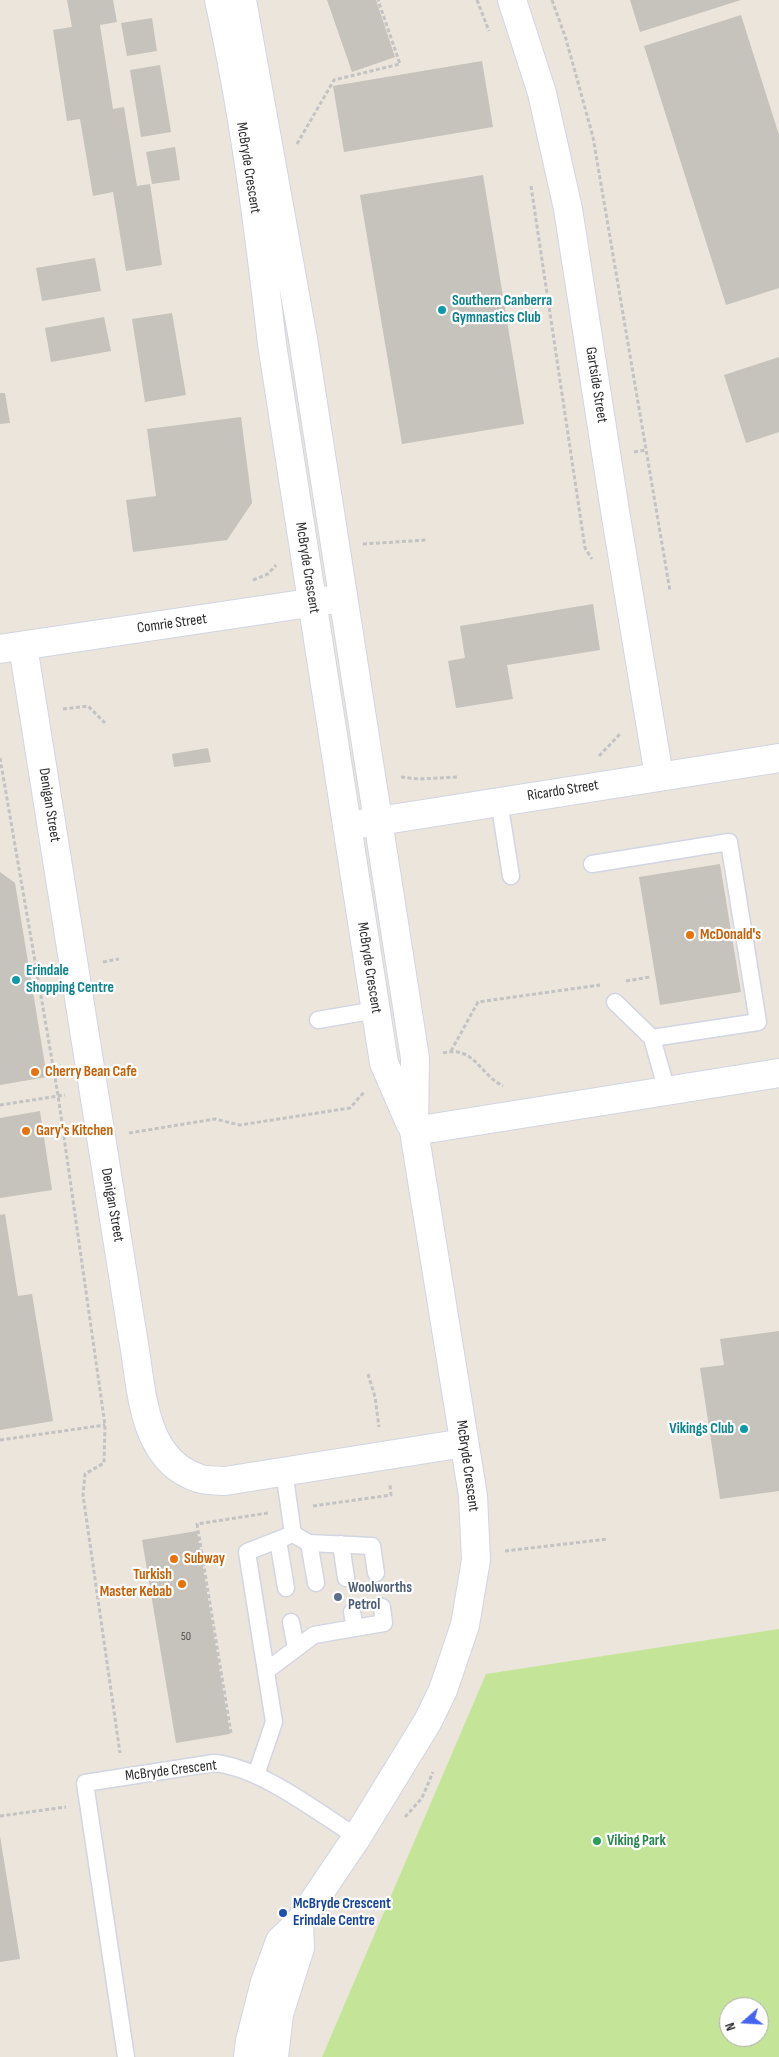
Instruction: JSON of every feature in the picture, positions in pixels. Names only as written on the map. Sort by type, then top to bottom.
[{"type":"street","name":"Gartside Street","points":[[512,0],[542,93],[568,209],[659,776]]},
{"type":"street","name":"McBryde Crescent","points":[[233,10],[256,144],[303,339],[344,598],[416,1058],[414,1131],[473,1496],[476,1560],[465,1625],[443,1690],[428,1721],[358,1837],[299,1923],[280,1941],[265,1982],[250,2041],[248,2057]]},
{"type":"street","name":"McBryde Crescent","points":[[256,144],[264,279],[272,344],[384,1063],[414,1131]]},
{"type":"street","name":"Comrie Street","points":[[12,647],[344,598]]},
{"type":"street","name":"Denigan Street","points":[[12,647],[101,1137],[148,1422],[158,1449],[175,1466],[198,1479],[225,1480],[464,1443]]},
{"type":"street","name":"Ricardo Street","points":[[347,826],[779,758]]},
{"type":"street","points":[[414,1131],[779,1073]]},
{"type":"street","points":[[274,2057],[280,2014],[300,1948],[299,1923]]},
{"type":"lane","points":[[499,801],[511,876]]},
{"type":"lane","points":[[592,864],[729,842],[758,1022],[652,1038]]},
{"type":"lane","points":[[615,1002],[652,1038],[667,1090]]},
{"type":"lane","points":[[318,1020],[376,1010]]},
{"type":"lane","points":[[284,1471],[289,1509],[285,1537],[286,1588]]},
{"type":"lane","points":[[256,1775],[274,1722],[247,1552],[285,1537],[309,1543],[372,1546],[376,1573]]},
{"type":"lane","points":[[309,1543],[316,1583]]},
{"type":"lane","points":[[341,1544],[346,1578]]},
{"type":"lane","points":[[266,1671],[314,1635],[384,1623],[382,1607]]},
{"type":"lane","points":[[352,1612],[355,1628]]},
{"type":"lane","points":[[291,1622],[296,1648]]},
{"type":"lane","name":"McBryde Crescent","points":[[88,1804],[85,1783],[214,1763],[230,1765],[256,1775],[358,1837]]},
{"type":"lane","points":[[88,1804],[126,2057]]},
{"type":"path","points":[[294,151],[334,80],[400,64],[378,0]]},
{"type":"path","points":[[477,0],[490,34]]},
{"type":"path","points":[[552,0],[566,40],[593,137],[670,591]]},
{"type":"path","points":[[530,185],[585,548],[597,566]]},
{"type":"path","points":[[360,544],[427,540]]},
{"type":"path","points":[[245,584],[268,574],[278,562]]},
{"type":"path","points":[[596,758],[621,736],[620,728]]},
{"type":"path","points":[[0,758],[58,1094],[105,1425],[104,1463],[85,1474],[83,1495],[124,1777]]},
{"type":"path","points":[[393,776],[419,779],[466,776]]},
{"type":"path","points":[[95,963],[119,959]]},
{"type":"path","points":[[621,981],[650,977]]},
{"type":"path","points":[[451,1051],[478,1002],[603,984]]},
{"type":"path","points":[[435,1055],[451,1051],[461,1051],[473,1057],[494,1082],[508,1089]]},
{"type":"path","points":[[101,1137],[215,1119],[240,1125],[350,1108],[367,1088]]},
{"type":"path","points":[[0,1105],[58,1094]]},
{"type":"path","points":[[368,1374],[375,1397],[380,1431]]},
{"type":"path","points":[[0,1440],[105,1425]]},
{"type":"path","points":[[231,1733],[198,1524],[391,1495],[388,1478]]},
{"type":"path","points":[[0,1816],[88,1804]]},
{"type":"green space","name":"Viking Park","points":[[779,1629],[779,2057],[322,2057],[486,1674]]},
{"type":"building","points":[[67,0],[113,0],[117,22],[100,25],[113,109],[124,107],[137,186],[150,184],[162,265],[126,271],[113,192],[93,196],[80,119],[67,121],[53,30],[72,27]]},
{"type":"building","points":[[327,0],[376,0],[395,57],[352,72]]},
{"type":"building","points":[[630,0],[741,0],[640,32]]},
{"type":"building","points":[[741,15],[779,135],[779,288],[726,305],[644,46]]},
{"type":"building","points":[[152,18],[157,51],[127,56],[121,23]]},
{"type":"building","points":[[482,61],[493,127],[344,152],[333,86]]},
{"type":"building","points":[[160,65],[171,132],[141,137],[130,70]]},
{"type":"building","points":[[175,147],[180,180],[152,184],[146,152]]},
{"type":"building","name":"Southern Canberra Gymnastics Club","points":[[483,175],[524,424],[402,444],[360,195]]},
{"type":"building","points":[[95,258],[101,291],[42,301],[36,268]]},
{"type":"building","points":[[172,313],[186,395],[145,402],[132,319]]},
{"type":"building","points":[[104,317],[111,351],[51,362],[45,328]]},
{"type":"building","points":[[779,357],[779,432],[746,443],[724,375]]},
{"type":"building","points":[[0,393],[5,393],[10,423],[0,424]]},
{"type":"building","points":[[241,417],[252,503],[227,540],[133,552],[126,500],[156,496],[147,429]]},
{"type":"building","points":[[593,604],[600,650],[507,665],[513,699],[456,708],[448,661],[465,658],[460,626]]},
{"type":"building","points":[[208,748],[211,762],[174,767],[172,754]]},
{"type":"building","name":"McDonald's","points":[[720,864],[741,992],[660,1005],[639,877]]},
{"type":"building","name":"Erindale Shopping Centre","points":[[0,872],[15,883],[47,1077],[0,1085]]},
{"type":"building","points":[[40,1111],[52,1190],[0,1198],[0,1118]]},
{"type":"building","points":[[5,1214],[18,1296],[32,1294],[53,1421],[0,1430],[0,1215]]},
{"type":"building","name":"Vikings Club","points":[[779,1331],[779,1491],[720,1499],[700,1368],[724,1365],[720,1339]]},
{"type":"building","points":[[197,1531],[230,1734],[176,1743],[142,1540]]},
{"type":"building","points":[[0,1836],[20,1959],[0,1962]]},
{"type":"place","name":"Southern Canberra Gymnastics Club","points":[[442,310]]},
{"type":"place","name":"McDonald's","points":[[690,935]]},
{"type":"place","name":"Erindale Shopping Centre","points":[[16,980]]},
{"type":"place","name":"Cherry Bean Cafe","points":[[35,1072]]},
{"type":"place","name":"Gary's Kitchen","points":[[26,1131]]},
{"type":"place","name":"Vikings Club","points":[[744,1429]]},
{"type":"place","name":"Subway","points":[[174,1559]]},
{"type":"place","name":"Turkish Master Kebab","points":[[182,1584]]},
{"type":"place","name":"Woolworths Petrol","points":[[338,1597]]},
{"type":"place","name":"Viking Park","points":[[597,1841]]},
{"type":"place","name":"McBryde Crescent Erindale Centre","points":[[283,1913]]}]
